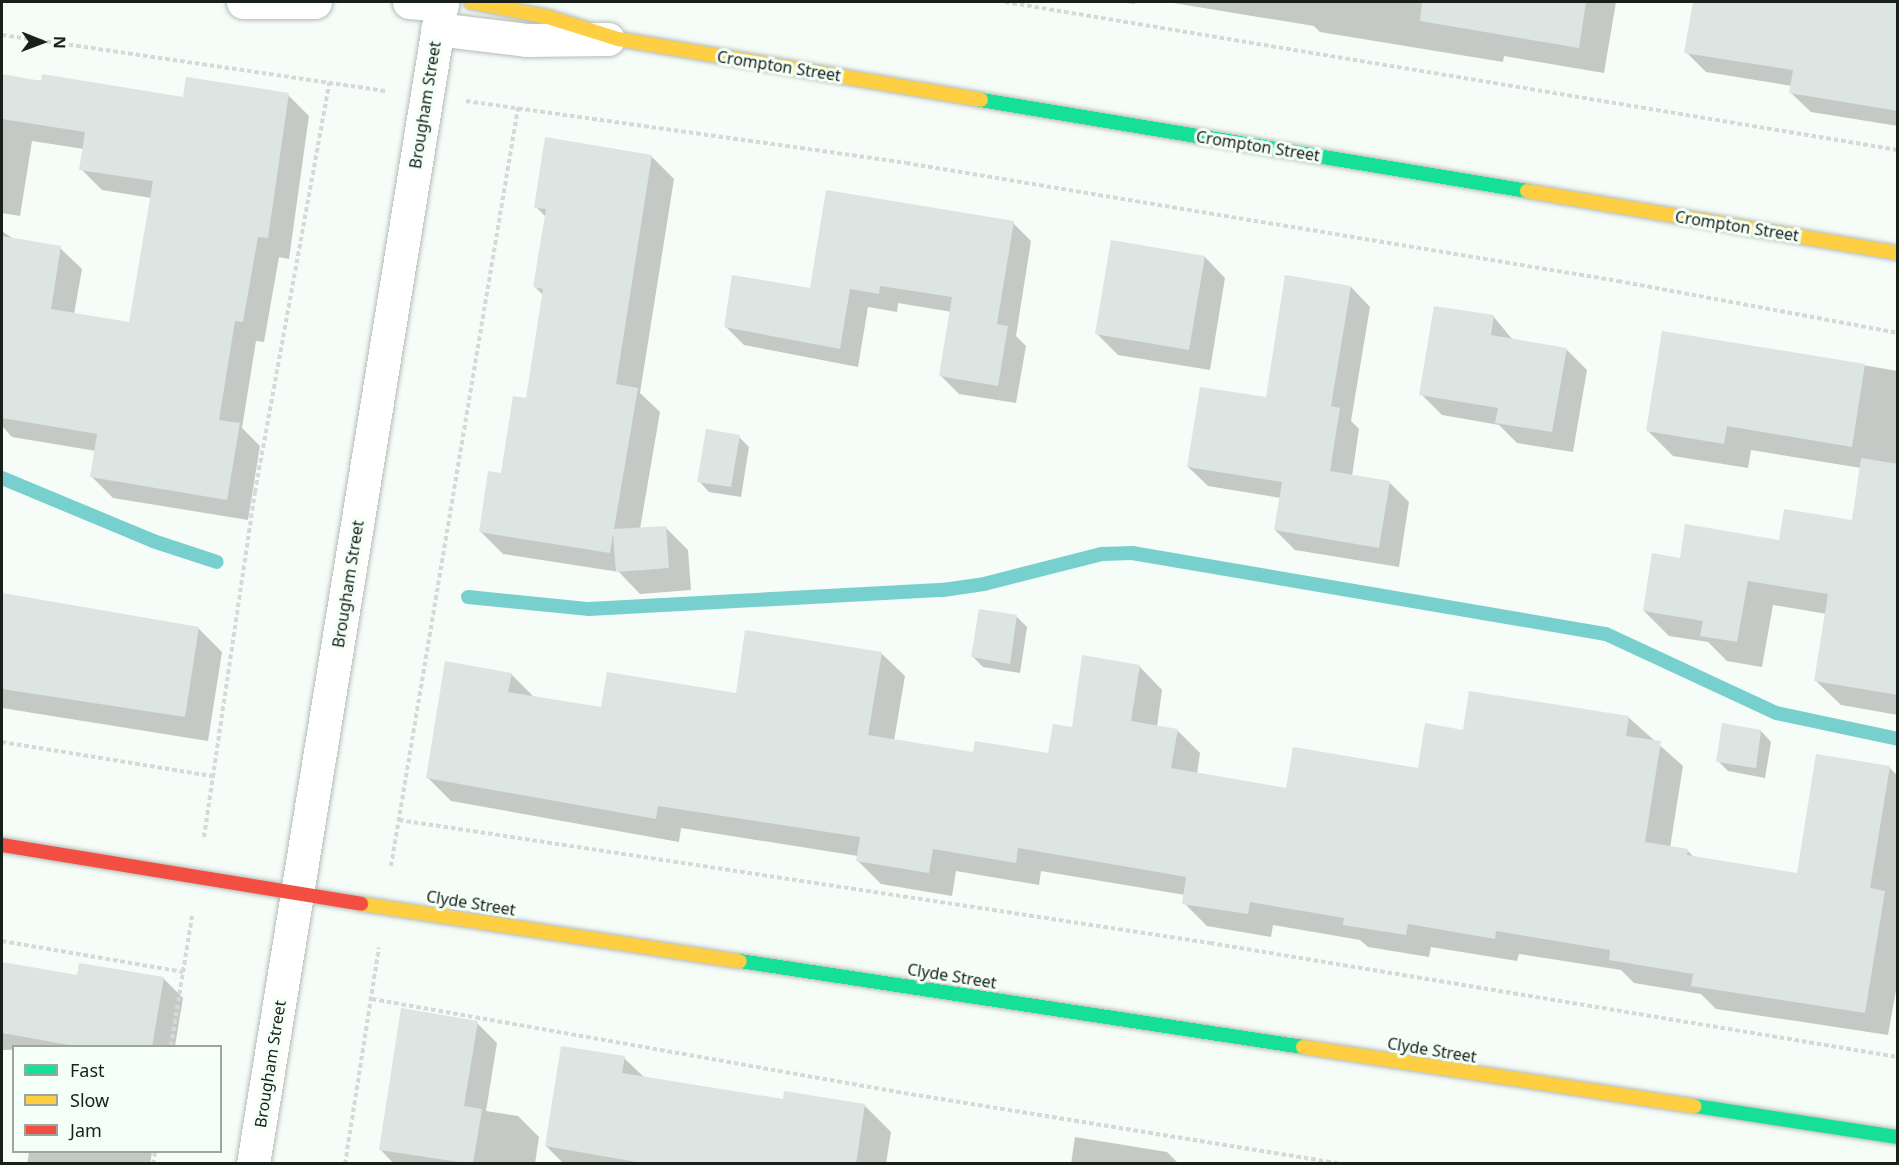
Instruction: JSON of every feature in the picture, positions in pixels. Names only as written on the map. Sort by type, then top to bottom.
[{"type":"street","points":[[243,2],[315,2]]},
{"type":"street","name":"Crompton Street","points":[[410,2],[448,9],[537,15],[618,39],[1898,253]]},
{"type":"street","name":"Crompton Street","points":[[448,9],[517,39],[618,39]]},
{"type":"street","name":"Brougham Street","points":[[253,1164],[448,9]]},
{"type":"street","name":"Clyde Street","points":[[2,845],[298,894],[1898,1137]]},
{"type":"path","points":[[1005,2],[1898,150]]},
{"type":"path","points":[[2,35],[329,83],[255,492],[213,776],[2,742]]},
{"type":"path","points":[[1898,333],[1618,280],[906,163],[518,108],[399,820],[1210,943],[1898,1057]]},
{"type":"path","points":[[2,941],[183,972],[171,1045]]},
{"type":"path","points":[[345,1164],[372,999],[904,1094],[1341,1164]]},
{"type":"building","points":[[1422,2],[1586,2],[1579,48],[1420,21]]},
{"type":"building","points":[[1693,2],[1898,2],[1898,111],[1789,93],[1793,70],[1684,53]]},
{"type":"building","points":[[2,74],[41,81],[42,74],[183,97],[186,77],[289,93],[268,238],[258,237],[243,322],[235,321],[219,420],[240,423],[227,500],[90,477],[97,434],[2,418],[2,236],[61,246],[51,309],[129,322],[153,181],[79,170],[85,132],[2,119]]},
{"type":"building","points":[[545,137],[652,155],[616,384],[638,388],[614,529],[666,526],[669,568],[616,572],[613,534],[610,553],[479,532],[488,471],[501,473],[513,396],[526,398],[543,289],[533,287],[546,209],[534,208]]},
{"type":"building","points":[[826,190],[1014,221],[997,324],[1008,326],[998,386],[939,376],[952,297],[880,286],[879,294],[850,289],[840,349],[724,327],[732,275],[810,288]]},
{"type":"building","points":[[1111,240],[1205,256],[1189,350],[1095,334]]},
{"type":"building","points":[[1285,275],[1351,286],[1331,406],[1340,408],[1330,471],[1390,481],[1379,548],[1274,530],[1282,482],[1187,467],[1200,387],[1266,397]]},
{"type":"building","points":[[1434,306],[1494,315],[1491,335],[1567,348],[1552,432],[1495,423],[1498,408],[1419,395]]},
{"type":"building","points":[[1662,331],[1865,364],[1852,447],[1727,426],[1724,444],[1646,431]]},
{"type":"building","points":[[706,429],[740,435],[731,487],[697,482]]},
{"type":"building","points":[[1861,458],[1898,464],[1898,695],[1814,681],[1828,594],[1748,581],[1737,642],[1700,636],[1703,621],[1643,611],[1652,553],[1680,558],[1685,524],[1779,540],[1784,509],[1852,520]]},
{"type":"building","points":[[2,593],[199,627],[185,717],[2,689]]},
{"type":"building","points":[[979,609],[1017,615],[1010,664],[971,657]]},
{"type":"building","points":[[745,630],[882,652],[868,735],[973,752],[975,741],[1048,753],[1053,724],[1072,727],[1082,655],[1140,665],[1131,721],[1178,729],[1171,768],[1286,788],[1293,747],[1418,768],[1425,723],[1463,730],[1469,691],[1629,716],[1626,736],[1661,741],[1645,842],[1688,849],[1687,855],[1797,873],[1816,754],[1890,766],[1870,888],[1885,891],[1865,1013],[1691,986],[1693,974],[1609,960],[1610,950],[1496,931],[1495,939],[1408,924],[1406,935],[1343,925],[1344,918],[1250,902],[1248,914],[1182,904],[1186,877],[1018,848],[1016,863],[933,849],[929,873],[856,861],[860,837],[658,806],[656,819],[426,778],[445,661],[512,673],[508,692],[601,707],[607,672],[736,693]]},
{"type":"building","points":[[1722,723],[1761,730],[1756,768],[1716,762]]},
{"type":"building","points":[[2,962],[77,975],[79,963],[164,977],[152,1045],[69,1045],[2,1033]]},
{"type":"building","points":[[401,1008],[478,1021],[464,1106],[482,1109],[473,1164],[379,1150]]},
{"type":"building","points":[[561,1046],[625,1056],[622,1073],[783,1099],[784,1091],[865,1104],[856,1164],[648,1164],[545,1146]]},
{"type":"waterway","points":[[2,478],[153,541],[217,562]]},
{"type":"waterway","points":[[468,597],[589,609],[943,590],[984,584],[1102,554],[1132,553],[1606,634],[1776,713],[1898,739]]},
{"type":"traffic: fast","points":[[981,100],[1527,191]]},
{"type":"traffic: fast","points":[[740,961],[1303,1047]]},
{"type":"traffic: fast","points":[[1695,1106],[1898,1137]]},
{"type":"traffic: slow","points":[[471,2],[548,17],[618,39],[981,100]]},
{"type":"traffic: slow","points":[[1527,191],[1898,253]]},
{"type":"traffic: slow","points":[[361,904],[740,961]]},
{"type":"traffic: slow","points":[[1303,1047],[1695,1106]]},
{"type":"traffic: jam","points":[[2,845],[361,904]]}]
